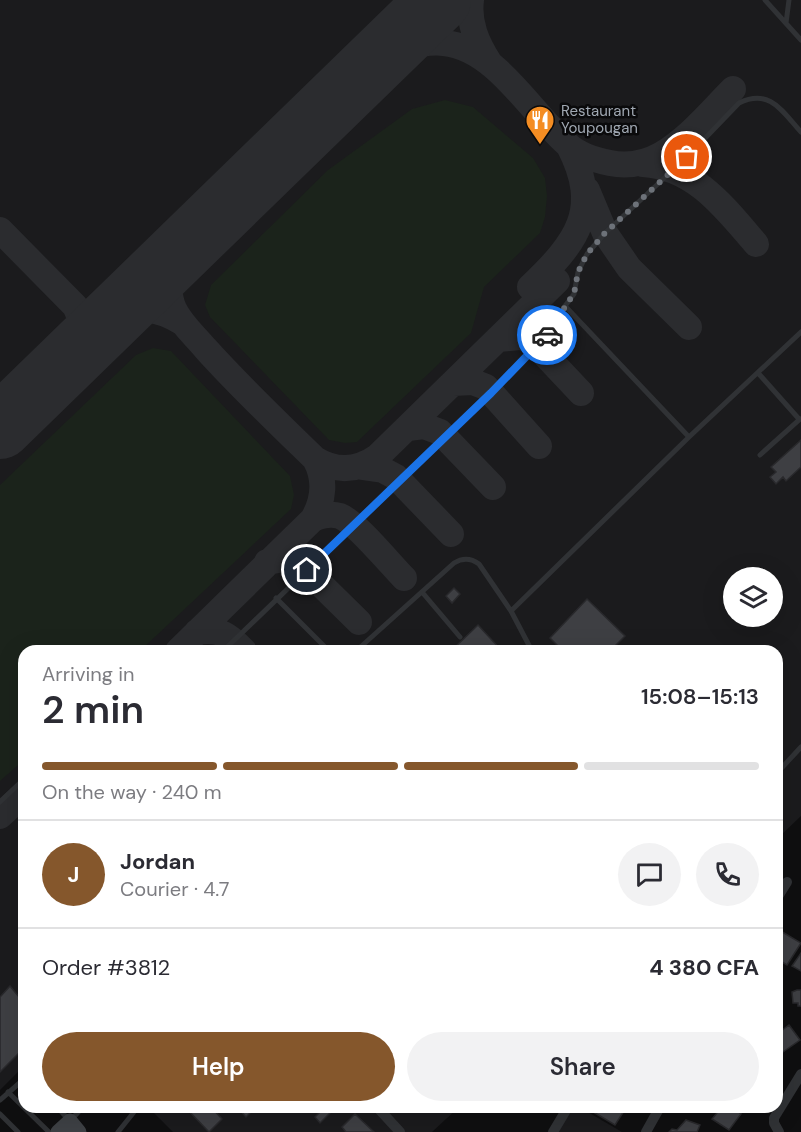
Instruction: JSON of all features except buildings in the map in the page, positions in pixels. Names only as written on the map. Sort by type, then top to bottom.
[{"type":"main road","points":[[58,1132],[74,1126]]},
{"type":"street","points":[[783,888],[787,882]]},
{"type":"street","points":[[783,1103],[801,1074]]},
{"type":"street","points":[[383,1113],[400,1132]]},
{"type":"street","points":[[553,1132],[564,1113]]},
{"type":"street","points":[[645,1132],[656,1113]]},
{"type":"street","points":[[777,1113],[774,1124],[779,1132]]},
{"type":"lane","points":[[765,0],[801,40]]},
{"type":"lane","points":[[786,22],[789,0]]},
{"type":"lane","points":[[229,645],[491,393],[557,325],[577,287],[581,263],[605,233],[687,157],[739,103],[759,98],[769,100],[777,105],[801,132]]},
{"type":"lane","points":[[565,306],[689,437]]},
{"type":"lane","points":[[511,610],[801,332]]},
{"type":"lane","points":[[759,374],[800,418],[760,455]]},
{"type":"lane","points":[[363,645],[454,563],[459,560],[470,560],[479,564],[511,610],[529,645]]},
{"type":"lane","points":[[422,592],[460,637]]},
{"type":"lane","points":[[276,598],[323,645]]},
{"type":"lane","points":[[783,766],[801,747]]},
{"type":"lane","points":[[0,802],[18,785]]},
{"type":"lane","points":[[0,1100],[18,1084]]},
{"type":"lane","points":[[8,1092],[18,1102]]},
{"type":"lane","points":[[30,1113],[49,1132]]},
{"type":"lane","points":[[62,1113],[74,1126]]},
{"type":"lane","points":[[118,1132],[133,1113]]},
{"type":"lane","points":[[0,1114],[18,1132]]},
{"type":"shaded area","points":[[0,0],[801,0],[801,816],[783,833],[783,645],[18,645],[18,1072],[0,1090]]},
{"type":"shaded area","points":[[445,100],[473,107],[533,158],[545,178],[547,196],[545,217],[540,233],[484,287],[471,333],[357,442],[345,443],[329,440],[210,317],[205,305],[211,285],[328,170],[412,109]]},
{"type":"shaded area","points":[[153,348],[171,351],[290,476],[294,495],[291,509],[146,645],[18,645],[18,765],[0,781],[0,485],[136,355]]},
{"type":"shaded area","points":[[154,1113],[453,1113],[432,1132],[173,1132]]},
{"type":"shaded area","points":[[569,1113],[589,1113],[622,1132],[558,1132]]},
{"type":"taxiway","points":[[471,0],[474,32],[489,62]]},
{"type":"taxiway","points":[[371,66],[397,52],[424,44],[444,43],[463,48],[496,69],[572,149],[593,159],[624,165],[650,160],[672,148],[733,89]]},
{"type":"taxiway","points":[[530,287],[561,255],[580,224],[584,207],[583,189],[579,169],[569,146]]},
{"type":"taxiway","points":[[643,164],[662,167],[693,181],[720,204],[756,244]]},
{"type":"taxiway","points":[[587,190],[605,233],[629,268],[689,327]]},
{"type":"taxiway","points":[[0,230],[75,306],[81,332],[72,358]]},
{"type":"taxiway","points":[[176,255],[171,275],[170,296],[177,314],[188,330],[232,377],[315,459],[322,482],[320,504],[313,519],[184,645]]},
{"type":"taxiway","points":[[315,459],[331,466],[346,468],[362,465],[377,457],[557,281]]},
{"type":"taxiway","points":[[108,321],[128,313],[146,310],[164,313],[183,323]]},
{"type":"taxiway","points":[[499,339],[520,337],[531,340],[581,393]]},
{"type":"taxiway","points":[[453,383],[473,382],[486,387],[539,446]]},
{"type":"taxiway","points":[[408,428],[424,426],[440,432],[493,487]]},
{"type":"taxiway","points":[[362,467],[383,470],[396,477],[451,534]]},
{"type":"taxiway","points":[[313,519],[333,515],[347,520],[404,578]]},
{"type":"taxiway","points":[[267,562],[284,559],[298,562],[359,622]]},
{"type":"taxiway","points":[[197,632],[218,632],[238,645]]},
{"type":"taxiway","points":[[0,816],[18,800]]},
{"type":"runway","points":[[0,427],[439,0]]},
{"type":"way so far","points":[[547,335],[557,325],[565,306],[574,294],[578,272],[587,254],[605,233],[687,157]]},
{"type":"place","name":"Restaurant Youpougan","points":[[540,146]]},
{"type":"route","points":[[307,570],[491,393],[547,335]]}]
